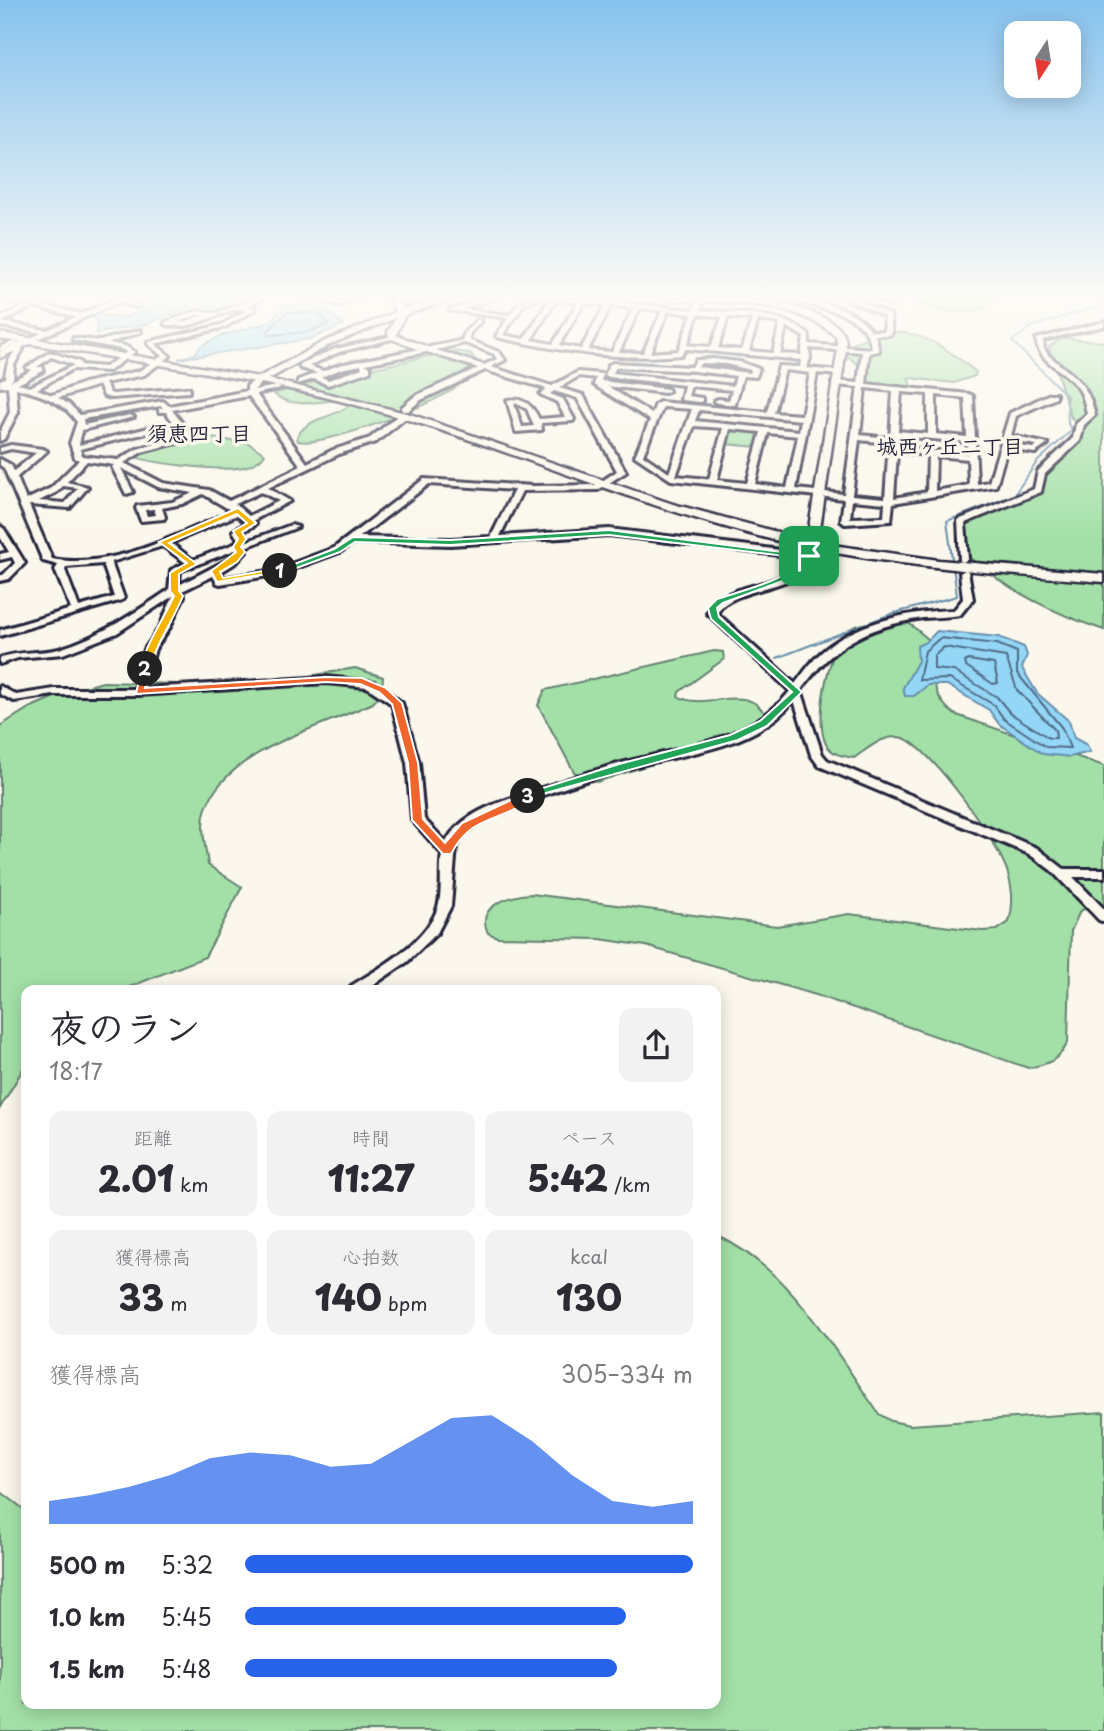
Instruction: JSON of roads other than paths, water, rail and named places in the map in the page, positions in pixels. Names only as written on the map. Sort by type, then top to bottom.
[{"type":"street","points":[[30,390],[52,379]]},
{"type":"street","points":[[50,398],[115,379]]},
{"type":"street","points":[[246,379],[405,412],[811,551]]},
{"type":"street","points":[[263,379],[250,388],[252,394],[306,468]]},
{"type":"street","points":[[301,382],[310,379]]},
{"type":"street","points":[[319,379],[328,383],[340,379]]},
{"type":"street","points":[[229,503],[336,452],[373,440],[418,398],[462,379]]},
{"type":"street","points":[[216,571],[220,581],[276,572],[337,550],[427,481],[519,488],[598,487],[622,472],[585,402],[553,388],[520,379]]},
{"type":"street","points":[[537,421],[569,419],[560,401],[544,394],[569,379]]},
{"type":"street","points":[[597,383],[599,379]]},
{"type":"street","points":[[641,379],[736,388]]},
{"type":"street","points":[[670,379],[639,456],[671,478],[889,501],[993,484],[1013,415],[1053,396]]},
{"type":"street","points":[[688,383],[684,398],[732,403],[739,379]]},
{"type":"street","points":[[770,415],[779,379]]},
{"type":"street","points":[[791,491],[812,379]]},
{"type":"street","points":[[837,379],[808,562],[793,574],[720,601],[712,613],[797,692],[817,755],[823,763],[1033,850],[1061,873],[1104,917]]},
{"type":"street","points":[[839,379],[862,386],[983,397]]},
{"type":"street","points":[[863,379],[845,521],[888,519],[897,389]]},
{"type":"street","points":[[963,559],[961,522],[1038,490],[1041,472],[1077,439],[1080,424],[1091,415],[1087,396],[1076,379]]},
{"type":"street","points":[[101,382],[112,396],[186,390]]},
{"type":"street","points":[[597,383],[665,391]]},
{"type":"street","points":[[597,383],[654,419]]},
{"type":"street","points":[[5,384],[50,398],[79,417],[163,403],[189,436],[132,454],[118,463],[116,467],[129,492]]},
{"type":"street","points":[[0,439],[14,412],[5,384]]},
{"type":"street","points":[[79,428],[276,388]]},
{"type":"street","points":[[932,392],[932,437]]},
{"type":"street","points":[[970,396],[973,488]]},
{"type":"street","points":[[660,404],[804,418]]},
{"type":"street","points":[[671,478],[696,408]]},
{"type":"street","points":[[79,417],[76,456],[84,460],[118,463],[161,485],[202,491],[229,503],[252,523],[237,531],[242,539],[238,547]]},
{"type":"street","points":[[76,448],[178,423]]},
{"type":"street","points":[[691,423],[802,434]]},
{"type":"street","points":[[712,482],[727,426]]},
{"type":"street","points":[[750,487],[765,430]]},
{"type":"street","points":[[855,437],[893,441],[932,453],[972,457]]},
{"type":"street","points":[[893,441],[932,437],[971,440]]},
{"type":"street","points":[[0,450],[12,447],[43,451],[12,477]]},
{"type":"street","points":[[931,495],[932,453]]},
{"type":"street","points":[[27,502],[54,491],[84,460]]},
{"type":"street","points":[[0,461],[8,467],[27,502],[48,561],[62,566],[106,559],[163,542],[238,511]]},
{"type":"street","points":[[27,502],[67,506],[84,487],[61,484]]},
{"type":"street","points":[[248,520],[286,501],[260,488]]},
{"type":"street","points":[[494,540],[519,488]]},
{"type":"street","points":[[157,506],[179,505],[202,491]]},
{"type":"street","points":[[174,591],[176,570],[294,527]]},
{"type":"street","points":[[353,539],[494,540],[609,532],[1104,578]]},
{"type":"street","points":[[0,578],[6,577],[20,563],[1,534]]},
{"type":"street","points":[[163,542],[193,564]]},
{"type":"street","points":[[0,661],[17,655],[59,652],[101,636],[156,606],[174,591],[234,560],[241,552],[238,547]]},
{"type":"street","points":[[0,557],[14,554]]},
{"type":"street","points":[[0,633],[119,598],[106,559]]},
{"type":"street","points":[[62,566],[60,570],[76,610]]},
{"type":"street","points":[[362,985],[434,928],[448,899],[447,851],[453,837],[466,826],[501,808],[623,766],[734,738],[764,724],[797,692],[819,660],[844,642],[891,622],[934,612],[957,613],[968,599],[965,573]]},
{"type":"street","points":[[139,692],[150,649],[179,596],[174,591]]},
{"type":"street","points":[[0,689],[14,698],[54,692],[139,692],[326,680],[362,681],[382,690],[397,703],[413,763],[418,820],[447,851]]},
{"type":"street","points":[[1061,873],[1104,873]]},
{"type":"water","points":[[937,631],[999,637],[1024,647],[1027,655],[1022,668],[1037,693],[1069,721],[1074,738],[1087,745],[1090,752],[1070,757],[1043,754],[999,724],[989,710],[947,685],[928,685],[914,696],[905,696],[903,688],[918,661],[917,646],[926,642]]},
{"type":"waterway","points":[[777,658],[891,614],[957,596],[947,521],[1014,495],[1037,462],[1072,430],[1068,424],[1067,396],[1050,379]]},
{"type":"district","name":"須恵四丁目","points":[[199,432]]},
{"type":"district","name":"城西ヶ丘二丁目","points":[[950,445]]}]
